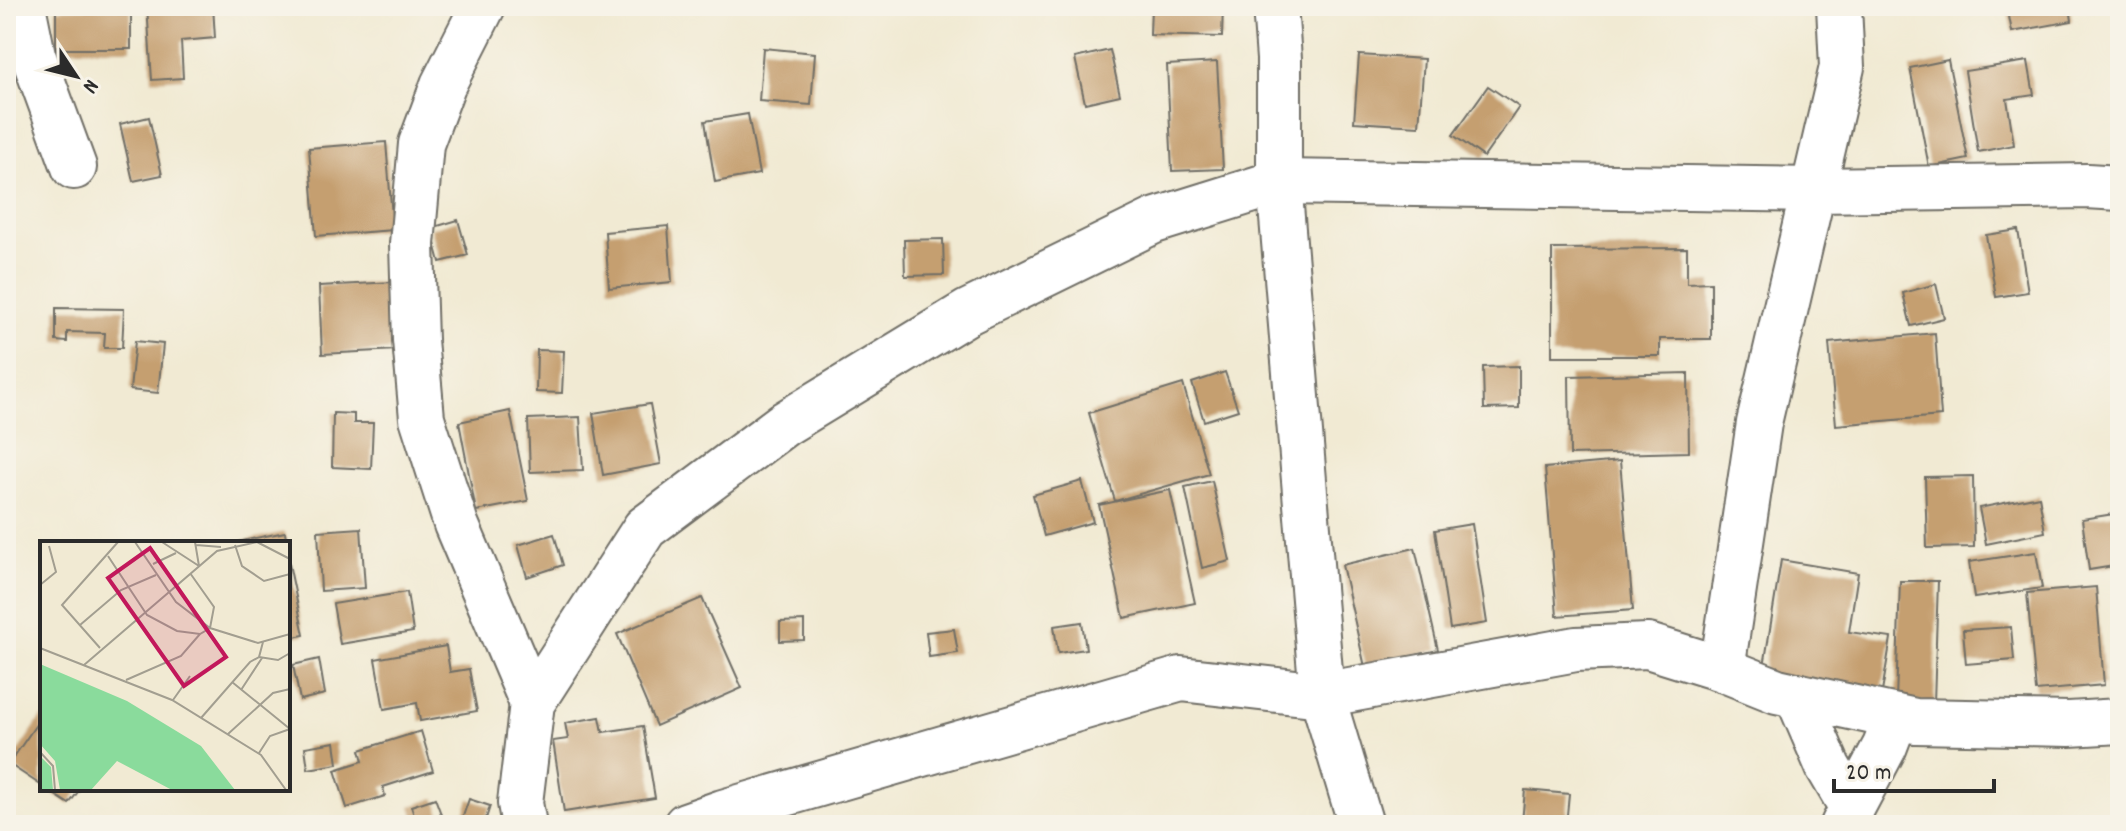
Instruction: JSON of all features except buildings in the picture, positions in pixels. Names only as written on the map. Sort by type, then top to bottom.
[{"type":"street","points":[[23,6],[33,55],[74,167]]},
{"type":"street","points":[[483,6],[443,85],[421,144],[412,244],[415,340],[422,418],[451,509],[532,703]]},
{"type":"street","points":[[1275,6],[1279,59],[1279,182],[1322,695],[1361,825]]},
{"type":"street","points":[[1722,669],[1759,423],[1842,67],[1839,6]]},
{"type":"street","points":[[524,825],[520,803],[532,703],[645,528],[784,424],[968,312],[1154,221],[1279,182],[1815,190],[2120,188]]},
{"type":"street","points":[[686,825],[1181,679],[1322,695],[1576,649],[1648,646],[1722,669],[1777,691],[1915,721],[2120,721]]},
{"type":"street","points":[[1797,695],[1848,816]]},
{"type":"street","points":[[1848,816],[1896,717]]}]
